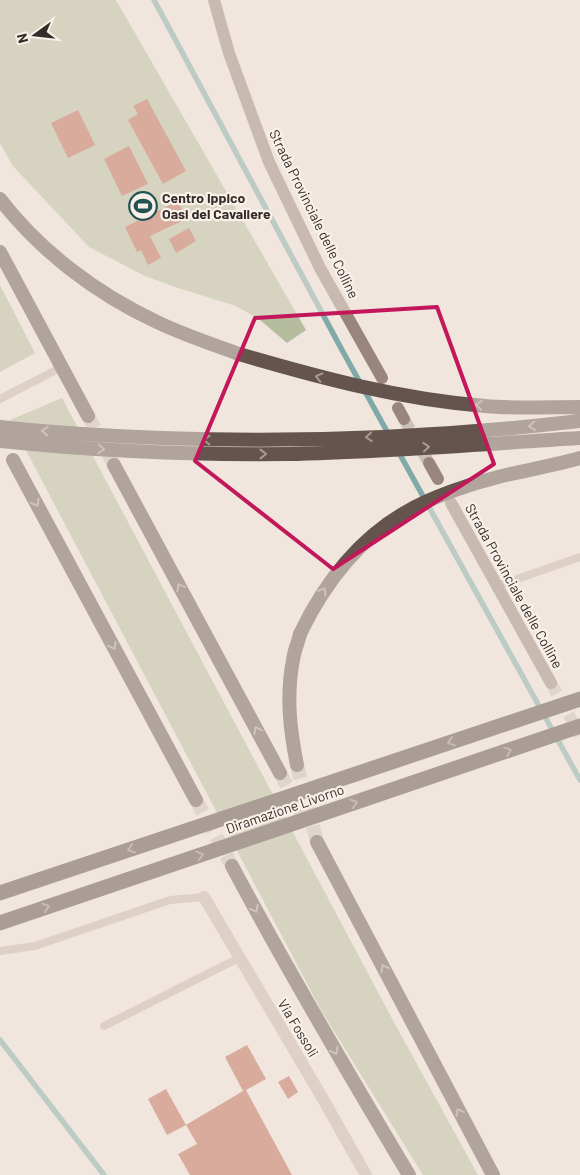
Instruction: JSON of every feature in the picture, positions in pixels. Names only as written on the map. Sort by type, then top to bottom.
[{"type":"highway","points":[[0,199],[26,230],[47,250],[102,291],[159,323],[239,354],[341,383],[423,399],[485,406],[580,407]]},
{"type":"highway","points":[[0,252],[88,416]]},
{"type":"highway","points":[[0,427],[119,437],[243,441],[472,431],[580,421]]},
{"type":"highway","points":[[0,441],[72,448],[289,454],[580,438]]},
{"type":"highway","points":[[297,765],[291,736],[289,710],[289,684],[293,659],[300,634],[311,612],[321,594],[349,558],[381,528],[430,500],[480,482],[580,458]]},
{"type":"highway","points":[[13,460],[196,800]]},
{"type":"highway","points":[[114,465],[280,773]]},
{"type":"highway","name":"Diramazione Livorno","points":[[0,893],[580,699]]},
{"type":"highway","name":"Diramazione Livorno","points":[[0,922],[580,726]]},
{"type":"highway","points":[[317,842],[493,1175]]},
{"type":"highway","points":[[232,866],[285,965],[409,1175]]},
{"type":"main road","name":"Strada Provinciale delle Colline","points":[[214,0],[229,53],[269,162],[320,268],[382,378]]},
{"type":"main road","points":[[429,464],[438,479]]},
{"type":"main road","name":"Strada Provinciale delle Colline","points":[[451,503],[551,683]]},
{"type":"street","name":"Via Fossoli","points":[[204,897],[366,1175]]},
{"type":"lane","points":[[0,399],[62,367]]},
{"type":"lane","points":[[497,586],[580,557]]},
{"type":"lane","points":[[0,951],[35,946],[170,900],[204,897]]},
{"type":"lane","points":[[104,1026],[239,958]]},
{"type":"highlighted area","points":[[437,307],[494,464],[333,569],[195,461],[255,318]]},
{"type":"green space","name":"Centro Ippico Oasi del Cavaliere","points":[[0,0],[116,0],[306,330],[287,343],[260,320],[236,306],[145,276],[89,247],[12,165],[0,143]]},
{"type":"green space","points":[[0,285],[35,353],[0,372]]},
{"type":"green space","points":[[62,398],[396,1026],[478,1175],[423,1175],[321,1010],[10,420]]},
{"type":"building","points":[[147,99],[186,171],[163,184],[128,120],[138,114],[133,106]]},
{"type":"building","points":[[78,110],[95,145],[68,158],[51,123]]},
{"type":"building","points":[[129,146],[148,184],[122,196],[104,159]]},
{"type":"building","points":[[178,201],[186,219],[150,236],[161,258],[148,265],[141,250],[137,252],[125,227]]},
{"type":"building","points":[[189,228],[196,241],[176,253],[169,239]]},
{"type":"building","points":[[247,1045],[266,1079],[246,1090],[292,1175],[190,1175],[178,1154],[197,1144],[186,1125],[243,1091],[225,1057]]},
{"type":"building","points":[[289,1076],[298,1092],[288,1099],[278,1082]]},
{"type":"building","points":[[166,1089],[186,1125],[167,1135],[148,1099]]},
{"type":"waterway","points":[[154,0],[389,435]]},
{"type":"waterway","points":[[398,451],[580,780]]},
{"type":"waterway","points":[[0,1040],[104,1175]]},
{"type":"tunnel","points":[[88,416],[114,465]]},
{"type":"tunnel","points":[[404,419],[429,463]]},
{"type":"tunnel","points":[[551,683],[580,735]]},
{"type":"tunnel","points":[[297,765],[317,842]]},
{"type":"tunnel","points":[[280,773],[306,821]]},
{"type":"tunnel","points":[[196,800],[232,866]]},
{"type":"place","name":"Centro Ippico Oasi del Cavaliere","points":[[143,206]]}]
